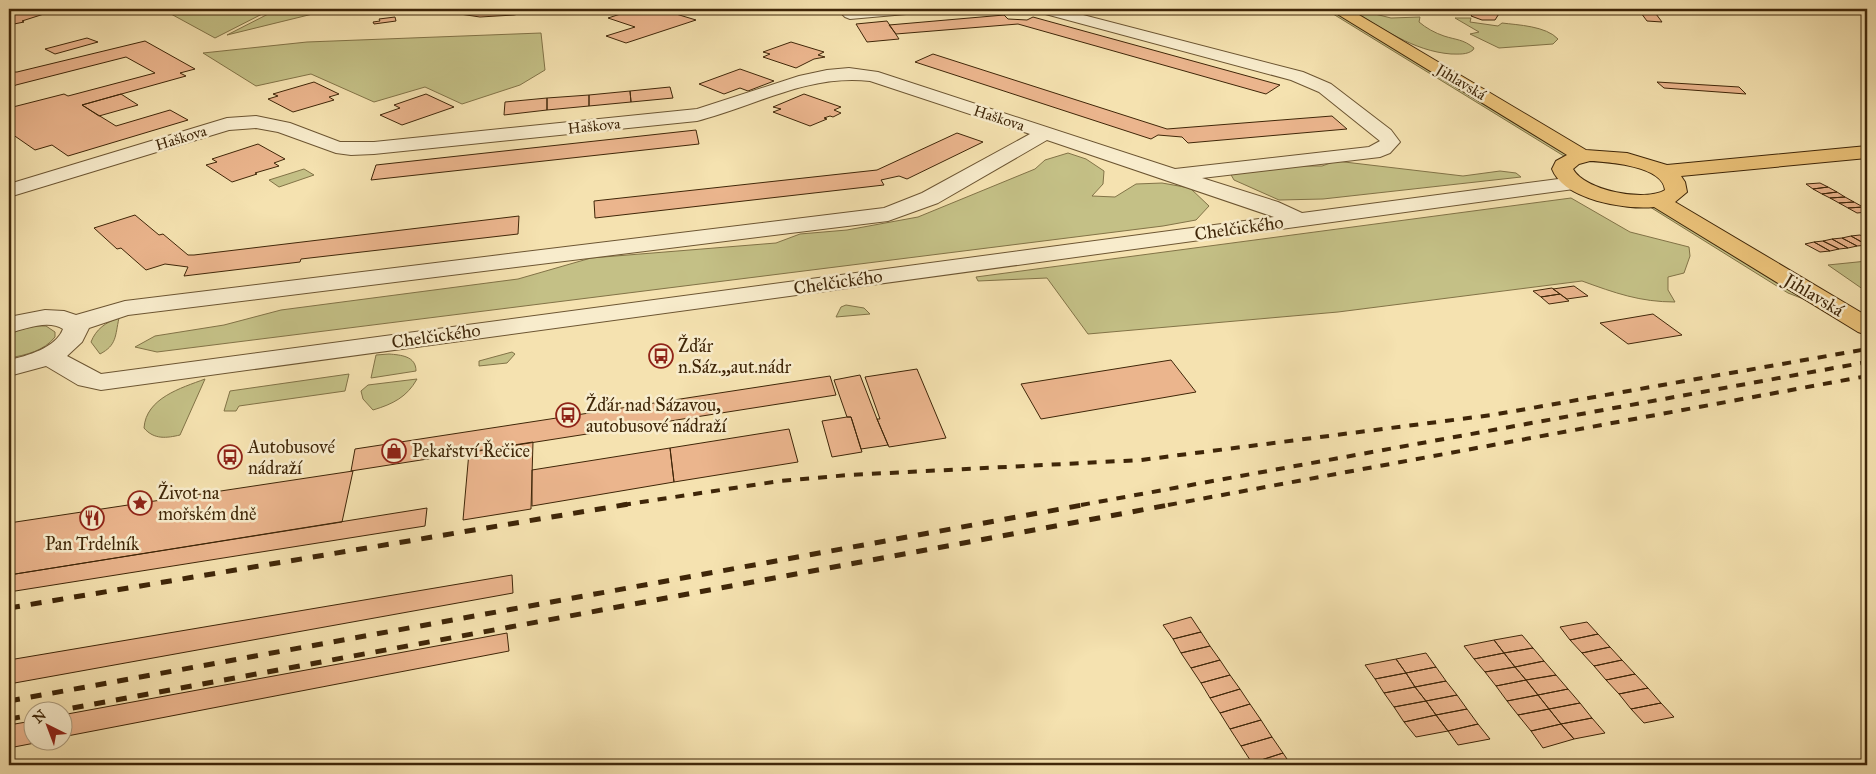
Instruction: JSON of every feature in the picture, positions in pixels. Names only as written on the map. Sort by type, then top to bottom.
[{"type":"main road","name":"Jihlavská","points":[[1339,9],[1583,156]]},
{"type":"main road","points":[[1662,172],[1867,152]]},
{"type":"main road","points":[[1583,156],[1620,157],[1643,163],[1662,172],[1673,180],[1676,189],[1671,196],[1657,200],[1638,201],[1596,193],[1574,183],[1564,174],[1563,166],[1570,160],[1583,156]]},
{"type":"main road","name":"Jihlavská","points":[[1657,200],[1867,327]]},
{"type":"street","points":[[850,14],[906,9]]},
{"type":"street","name":"Haškova","points":[[1043,9],[1246,61],[1304,78],[1325,88],[1384,134],[1390,142],[1383,149],[1373,153],[1171,174]]},
{"type":"street","name":"Haškova","points":[[9,191],[227,124],[244,122],[265,124],[309,135],[336,146],[351,149],[374,148],[697,115],[728,108],[809,79],[841,73],[872,76],[1270,207],[1300,220]]},
{"type":"street","points":[[74,324],[125,308],[888,214],[930,198],[1046,134]]},
{"type":"street","name":"Chelčického","points":[[48,356],[88,379],[101,382],[1574,183]]},
{"type":"street","points":[[9,368],[48,356],[72,339],[76,333],[74,324],[69,320],[53,317],[12,318]]},
{"type":"shaded area","points":[[193,9],[272,9],[215,38],[171,14],[195,10]]},
{"type":"shaded area","points":[[278,9],[333,9],[227,35]]},
{"type":"shaded area","points":[[1325,9],[1329,9],[1563,151],[1572,161]]},
{"type":"shaded area","points":[[1350,9],[1368,9],[1375,14],[1391,18],[1420,17],[1419,22],[1431,30],[1463,41],[1474,48],[1468,53],[1451,54],[1424,48],[1386,31]]},
{"type":"shaded area","points":[[1455,18],[1471,18],[1470,22],[1498,26],[1502,23],[1532,27],[1546,31],[1558,39],[1553,44],[1499,48],[1470,34],[1479,32]]},
{"type":"shaded area","points":[[541,33],[545,70],[520,85],[462,104],[425,87],[374,102],[311,74],[256,86],[203,53],[307,42]]},
{"type":"shaded area","points":[[1068,153],[1086,159],[1104,171],[1103,184],[1092,196],[1115,197],[1136,184],[1162,183],[1190,188],[1209,206],[1196,220],[1163,226],[157,352],[135,347],[155,336],[224,325],[281,310],[518,279],[591,258],[776,243],[800,234],[847,230],[918,217],[1035,169],[1045,160]]},
{"type":"shaded area","points":[[1336,161],[1463,176],[1500,171],[1516,173],[1521,177],[1323,199],[1279,200],[1234,180],[1230,173],[1295,166],[1322,166]]},
{"type":"shaded area","points":[[304,169],[314,175],[279,187],[269,180]]},
{"type":"shaded area","points":[[1571,198],[1630,232],[1689,247],[1690,256],[1684,273],[1668,277],[1668,290],[1675,302],[1639,299],[1582,281],[1338,312],[1088,334],[1047,278],[978,281],[976,277]]},
{"type":"shaded area","points":[[1642,202],[1659,209],[1806,300],[1788,293]]},
{"type":"shaded area","points":[[1867,261],[1867,292],[1828,265]]},
{"type":"shaded area","points":[[846,305],[864,308],[870,314],[836,317],[841,307]]},
{"type":"shaded area","points":[[119,318],[116,335],[110,347],[100,354],[91,342],[93,337],[102,327]]},
{"type":"shaded area","points":[[36,326],[46,326],[55,332],[55,337],[40,349],[9,358],[9,332]]},
{"type":"shaded area","points":[[512,352],[515,354],[507,363],[479,366],[479,361]]},
{"type":"shaded area","points":[[389,354],[411,359],[416,371],[371,378],[376,355]]},
{"type":"shaded area","points":[[349,374],[345,391],[239,406],[236,411],[224,411],[230,391]]},
{"type":"shaded area","points":[[205,379],[180,435],[156,436],[144,428],[146,418],[158,402],[176,391]]},
{"type":"shaded area","points":[[417,379],[404,395],[380,408],[373,410],[363,399],[361,391],[368,385]]},
{"type":"building","points":[[36,9],[47,13],[22,21],[24,22],[9,25],[9,15]]},
{"type":"building","points":[[444,9],[541,9],[514,15],[480,17],[453,13]]},
{"type":"building","points":[[636,9],[691,9],[676,14],[696,20],[626,43],[606,36],[635,27],[608,18]]},
{"type":"building","points":[[1399,9],[1425,9],[1420,12]]},
{"type":"building","points":[[1425,9],[1458,9],[1435,11]]},
{"type":"building","points":[[1477,9],[1502,9],[1495,20],[1482,20],[1471,16]]},
{"type":"building","points":[[1641,13],[1656,14],[1662,22],[1647,21]]},
{"type":"building","points":[[1004,15],[1008,19],[1027,20],[1033,17],[1280,85],[1266,94],[1018,24],[896,34],[889,25]]},
{"type":"building","points":[[395,17],[396,21],[374,24],[373,22],[380,21],[379,19]]},
{"type":"building","points":[[887,21],[899,39],[867,42],[856,24]]},
{"type":"building","points":[[87,38],[98,42],[55,54],[45,49]]},
{"type":"building","points":[[145,41],[195,69],[180,73],[186,76],[82,105],[116,126],[170,110],[188,120],[68,156],[52,145],[35,150],[9,132],[9,108],[64,94],[68,96],[155,73],[126,57],[16,85],[9,89],[9,72],[17,72]]},
{"type":"building","points":[[791,42],[824,52],[818,55],[825,57],[814,59],[796,68],[763,57],[770,54],[763,52]]},
{"type":"building","points":[[933,54],[1167,129],[1332,116],[1347,129],[1188,143],[1182,137],[1158,135],[1151,139],[915,62]]},
{"type":"building","points":[[740,69],[774,81],[748,91],[740,88],[724,94],[699,84]]},
{"type":"building","points":[[314,82],[339,94],[329,97],[334,100],[293,112],[268,99],[278,96],[273,94]]},
{"type":"building","points":[[1657,82],[1739,87],[1746,94],[1664,88]]},
{"type":"building","points":[[670,87],[673,98],[631,102],[630,91]]},
{"type":"building","points":[[630,91],[631,102],[589,106],[589,95]]},
{"type":"building","points":[[121,94],[138,105],[99,116],[82,105]]},
{"type":"building","points":[[426,94],[454,107],[402,125],[380,115],[400,108],[394,105]]},
{"type":"building","points":[[804,94],[841,107],[834,110],[841,113],[833,117],[824,118],[827,119],[810,126],[773,112],[781,109],[773,107]]},
{"type":"building","points":[[589,95],[589,106],[547,110],[547,98]]},
{"type":"building","points":[[547,98],[547,110],[504,115],[505,102]]},
{"type":"building","points":[[696,130],[699,144],[371,180],[376,165]]},
{"type":"building","points":[[957,133],[983,142],[907,179],[899,176],[881,180],[884,185],[595,218],[594,201],[877,170]]},
{"type":"building","points":[[258,144],[285,159],[274,163],[279,166],[232,182],[206,165],[217,162],[212,159]]},
{"type":"building","points":[[1820,183],[1828,187],[1813,189],[1806,184]]},
{"type":"building","points":[[1828,187],[1837,192],[1822,194],[1813,189]]},
{"type":"building","points":[[1837,192],[1845,197],[1830,198],[1822,194]]},
{"type":"building","points":[[1845,197],[1854,202],[1839,203],[1830,198]]},
{"type":"building","points":[[1854,202],[1863,207],[1848,208],[1839,203]]},
{"type":"building","points":[[1863,207],[1867,209],[1867,212],[1857,213],[1848,208]]},
{"type":"building","points":[[135,215],[159,235],[163,234],[188,255],[519,216],[518,234],[301,259],[300,262],[184,276],[188,267],[165,264],[146,270],[121,248],[117,249],[94,228]]},
{"type":"building","points":[[1860,235],[1867,239],[1867,245],[1851,236]]},
{"type":"building","points":[[1851,236],[1867,245],[1857,246],[1842,238]]},
{"type":"building","points":[[1842,238],[1857,246],[1848,248],[1832,239]]},
{"type":"building","points":[[1832,239],[1848,248],[1839,249],[1823,241]]},
{"type":"building","points":[[1823,241],[1839,249],[1830,251],[1814,242]]},
{"type":"building","points":[[1814,242],[1830,251],[1820,252],[1805,244]]},
{"type":"building","points":[[1574,286],[1588,296],[1567,299],[1553,289]]},
{"type":"building","points":[[1552,288],[1560,294],[1541,297],[1533,291]]},
{"type":"building","points":[[1560,294],[1569,301],[1549,304],[1541,297]]},
{"type":"building","points":[[1653,314],[1682,335],[1628,344],[1600,323]]},
{"type":"building","points":[[1171,360],[1196,392],[1041,419],[1021,384]]},
{"type":"building","points":[[917,369],[946,438],[889,447],[877,419],[880,419],[865,377]]},
{"type":"building","points":[[860,375],[888,445],[861,449],[851,417],[847,417],[834,380]]},
{"type":"building","points":[[830,376],[836,395],[351,471],[355,449]]},
{"type":"building","points":[[851,417],[862,452],[832,457],[822,421]]},
{"type":"building","points":[[789,429],[798,462],[674,482],[670,448]]},
{"type":"building","points":[[533,442],[531,509],[463,520],[469,452]]},
{"type":"building","points":[[670,448],[674,482],[532,506],[532,470]]},
{"type":"building","points":[[353,471],[342,522],[9,575],[9,523]]},
{"type":"building","points":[[427,508],[425,526],[9,592],[9,575]]},
{"type":"building","points":[[512,575],[513,593],[9,684],[9,660]]},
{"type":"building","points":[[1191,617],[1201,632],[1173,639],[1163,625]]},
{"type":"building","points":[[1587,622],[1598,634],[1570,640],[1560,627]]},
{"type":"building","points":[[1201,632],[1210,646],[1181,653],[1173,639]]},
{"type":"building","points":[[507,633],[509,651],[72,735],[72,713]]},
{"type":"building","points":[[1598,634],[1610,647],[1582,653],[1570,640]]},
{"type":"building","points":[[1522,635],[1533,648],[1504,653],[1494,640]]},
{"type":"building","points":[[1494,640],[1504,653],[1474,659],[1464,646]]},
{"type":"building","points":[[1210,646],[1220,660],[1191,668],[1181,653]]},
{"type":"building","points":[[1610,647],[1622,660],[1594,666],[1582,653]]},
{"type":"building","points":[[1533,648],[1544,661],[1515,667],[1504,653]]},
{"type":"building","points":[[1426,653],[1436,667],[1406,673],[1396,659]]},
{"type":"building","points":[[1504,653],[1515,667],[1485,672],[1474,659]]},
{"type":"building","points":[[1396,659],[1406,673],[1375,679],[1365,665]]},
{"type":"building","points":[[1220,660],[1230,675],[1201,683],[1191,668]]},
{"type":"building","points":[[1622,660],[1635,674],[1606,680],[1594,666]]},
{"type":"building","points":[[1544,661],[1556,675],[1526,680],[1515,667]]},
{"type":"building","points":[[1436,667],[1446,681],[1415,687],[1406,673]]},
{"type":"building","points":[[1515,667],[1526,680],[1496,686],[1485,672]]},
{"type":"building","points":[[1406,673],[1415,687],[1384,693],[1375,679]]},
{"type":"building","points":[[1635,674],[1648,688],[1619,694],[1606,680]]},
{"type":"building","points":[[1230,675],[1240,689],[1210,698],[1201,683]]},
{"type":"building","points":[[1556,675],[1568,689],[1538,695],[1526,680]]},
{"type":"building","points":[[1526,680],[1538,695],[1507,701],[1496,686]]},
{"type":"building","points":[[1446,681],[1457,695],[1426,701],[1415,687]]},
{"type":"building","points":[[1415,687],[1426,701],[1394,707],[1384,693]]},
{"type":"building","points":[[1648,688],[1661,703],[1631,709],[1619,694]]},
{"type":"building","points":[[1240,689],[1250,704],[1220,713],[1210,698]]},
{"type":"building","points":[[1568,689],[1580,703],[1549,709],[1538,695]]},
{"type":"building","points":[[1457,695],[1467,709],[1436,715],[1426,701]]},
{"type":"building","points":[[1538,695],[1549,709],[1518,715],[1507,701]]},
{"type":"building","points":[[1426,701],[1436,715],[1404,722],[1394,707]]},
{"type":"building","points":[[1580,703],[1592,718],[1561,724],[1549,709]]},
{"type":"building","points":[[1661,703],[1674,717],[1644,723],[1631,709]]},
{"type":"building","points":[[1250,704],[1261,720],[1230,729],[1220,713]]},
{"type":"building","points":[[1467,709],[1478,724],[1448,731],[1436,715]]},
{"type":"building","points":[[1549,709],[1561,724],[1531,731],[1518,715]]},
{"type":"building","points":[[1436,715],[1448,731],[1416,737],[1404,722]]},
{"type":"building","points":[[1592,718],[1605,733],[1574,739],[1561,724]]},
{"type":"building","points":[[1261,720],[1272,737],[1241,746],[1230,729]]},
{"type":"building","points":[[22,723],[22,745],[9,748],[9,725]]},
{"type":"building","points":[[1478,724],[1490,739],[1458,745],[1448,731]]},
{"type":"building","points":[[1561,724],[1574,739],[1543,748],[1531,731]]},
{"type":"building","points":[[1272,737],[1283,753],[1252,763],[1241,746]]},
{"type":"building","points":[[1283,753],[1291,765],[1254,765],[1252,763]]},
{"type":"railway","points":[[622,505],[780,481],[849,475],[1141,460],[1492,415],[1867,349]]},
{"type":"railway","points":[[1081,505],[1867,362]]},
{"type":"railway","points":[[1168,505],[1867,376]]},
{"type":"railway","points":[[9,608],[629,504]]},
{"type":"railway","points":[[9,701],[1088,504]]},
{"type":"railway","points":[[72,708],[1174,504]]},
{"type":"railway","points":[[9,719],[22,717]]},
{"type":"place","name":"Žďár n.Sáz.,,aut.nádr","points":[[661,356]]},
{"type":"place","name":"Žďár nad Sázavou, autobusové nádraží","points":[[568,415]]},
{"type":"place","name":"Pekařství Řečice","points":[[394,451]]},
{"type":"place","name":"Autobusové nádraží","points":[[230,457]]},
{"type":"place","name":"Život na mořském dně","points":[[140,503]]},
{"type":"place","name":"Pan Trdelník","points":[[92,518]]}]
